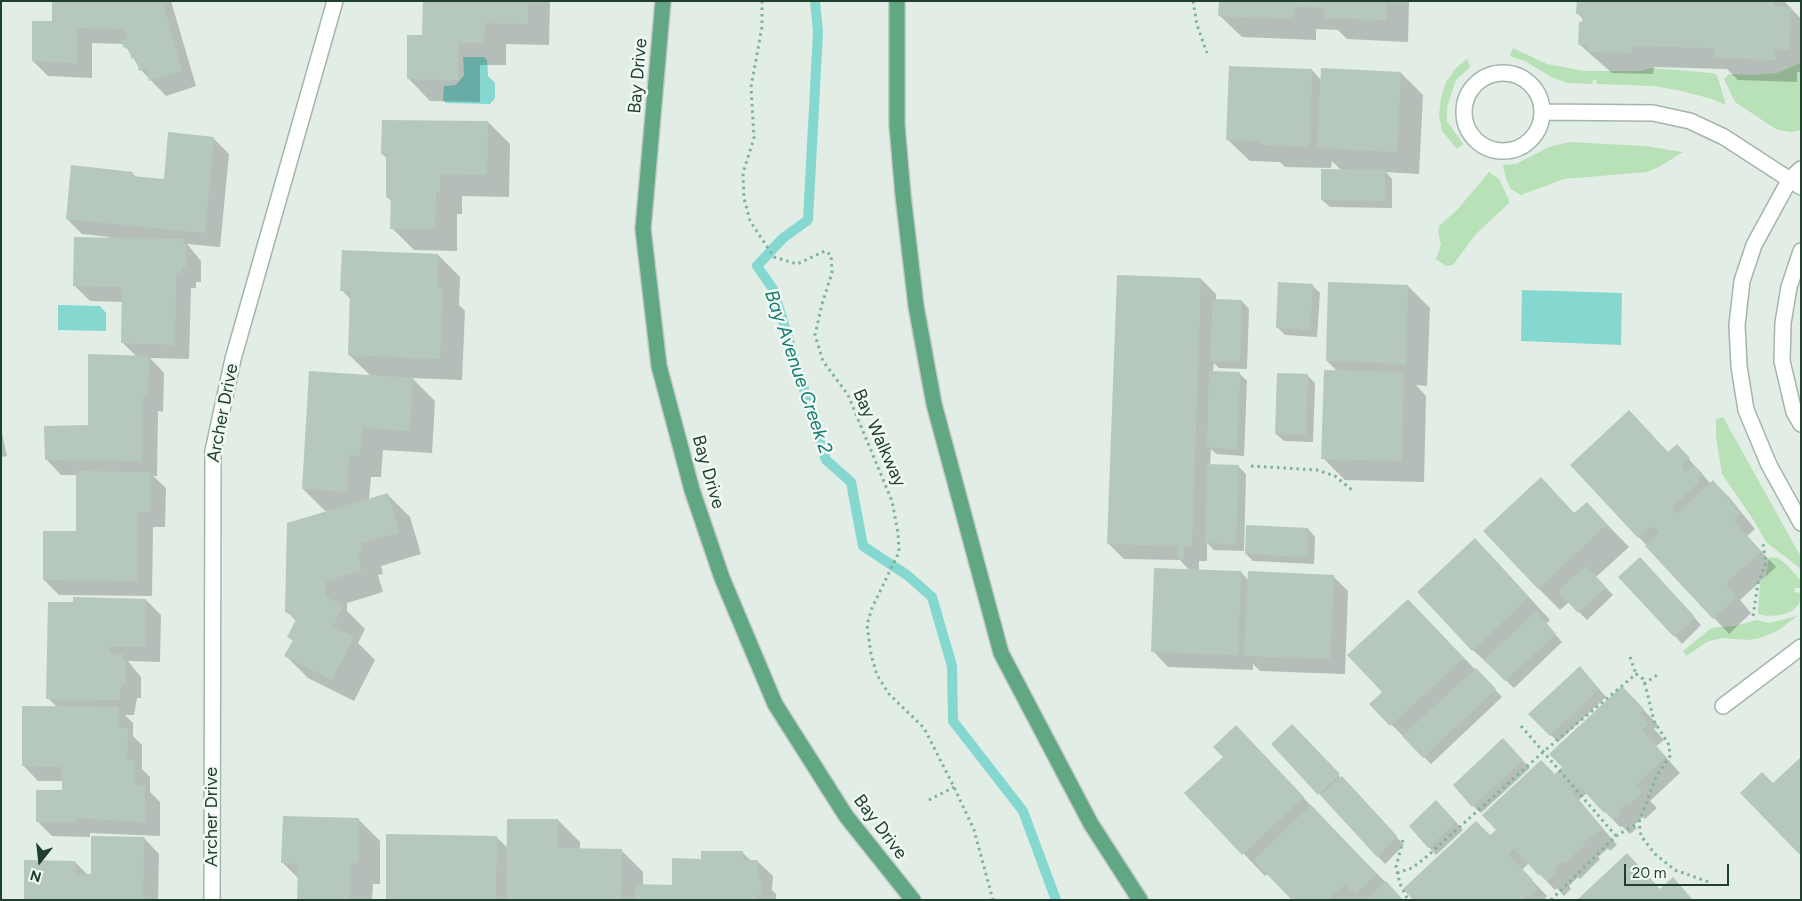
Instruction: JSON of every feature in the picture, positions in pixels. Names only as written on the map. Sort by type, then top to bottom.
[{"type":"main road","name":"Bay Drive","points":[[663,1],[643,229],[659,366],[692,490],[722,578],[775,704],[846,816],[913,900]]},
{"type":"main road","points":[[897,1],[898,125],[902,195],[916,306],[934,404],[998,643],[1001,653],[1091,824],[1140,900]]},
{"type":"street","name":"Archer Drive","points":[[212,900],[213,452],[233,359],[335,1]]},
{"type":"street","points":[[1503,73],[1516,75],[1527,81],[1536,91],[1542,112],[1538,128],[1531,138],[1522,146],[1511,150],[1493,149],[1476,140],[1468,130],[1464,117],[1465,104],[1470,91],[1478,81],[1490,75],[1503,73]]},
{"type":"street","points":[[1542,112],[1653,113],[1690,121],[1724,137],[1795,183]]},
{"type":"street","points":[[1801,169],[1795,183],[1754,245],[1742,281],[1737,325],[1739,366],[1746,410],[1769,465],[1801,523]]},
{"type":"street","points":[[1801,251],[1789,287],[1783,323],[1782,361],[1794,412],[1801,424]]},
{"type":"street","points":[[1723,706],[1801,647]]},
{"type":"path","name":"Bay Walkway","points":[[762,1],[762,27],[751,87],[754,138],[743,173],[744,198],[750,221],[774,257],[797,264],[825,251],[831,255],[832,273],[815,335],[822,361],[848,395],[892,502],[898,533],[898,552],[872,608],[867,625],[871,654],[877,675],[889,694],[924,728],[954,787],[974,830],[993,900]]},
{"type":"path","points":[[1193,1],[1197,25],[1207,53]]},
{"type":"path","points":[[1250,466],[1317,470],[1336,476],[1352,490]]},
{"type":"path","points":[[1753,616],[1758,583],[1766,563],[1763,544]]},
{"type":"path","points":[[1630,657],[1636,674],[1644,684],[1654,721],[1669,745],[1670,756],[1656,777],[1638,822],[1640,836],[1655,854],[1675,870],[1709,882]]},
{"type":"path","points":[[1397,873],[1412,868],[1424,859],[1543,752],[1636,674]]},
{"type":"path","points":[[1644,684],[1657,675]]},
{"type":"path","points":[[1521,726],[1616,836]]},
{"type":"path","points":[[928,800],[954,787]]},
{"type":"path","points":[[1551,900],[1616,836],[1638,822]]},
{"type":"path","points":[[1403,840],[1396,868],[1400,884],[1408,900]]},
{"type":"green space","points":[[1513,48],[1547,64],[1584,71],[1640,71],[1652,68],[1712,73],[1717,75],[1726,105],[1682,91],[1653,86],[1597,84],[1596,80],[1593,80],[1592,84],[1568,83],[1553,78],[1525,61],[1510,56]]},
{"type":"green space","points":[[1467,59],[1470,67],[1456,80],[1447,107],[1447,121],[1463,144],[1457,149],[1442,131],[1439,115],[1441,97],[1446,82],[1456,68]]},
{"type":"green space","points":[[1801,63],[1801,130],[1790,132],[1778,130],[1768,124],[1735,102],[1724,79],[1729,74],[1777,73]]},
{"type":"green space","points":[[1569,142],[1645,146],[1683,152],[1647,172],[1564,179],[1521,195],[1511,189],[1506,179],[1503,165],[1516,164],[1549,147]]},
{"type":"green space","points":[[1489,172],[1499,179],[1509,203],[1475,235],[1453,265],[1446,266],[1436,259],[1441,245],[1438,231],[1439,226],[1458,209]]},
{"type":"green space","points":[[1723,417],[1801,557],[1801,569],[1766,542],[1722,474],[1716,437],[1716,419]]},
{"type":"green space","points":[[1769,557],[1778,558],[1786,564],[1801,581],[1801,588],[1795,588],[1794,592],[1801,593],[1799,604],[1792,611],[1781,615],[1767,616],[1758,614],[1760,583],[1766,575]]},
{"type":"green space","points":[[1797,616],[1779,630],[1760,638],[1748,640],[1722,638],[1707,642],[1686,656],[1683,651],[1710,629],[1734,626],[1757,620],[1769,623]]},
{"type":"water","points":[[463,57],[484,57],[487,60],[488,76],[495,83],[495,98],[490,104],[446,103],[443,100],[444,86],[456,85],[464,75]]},
{"type":"water","points":[[1522,290],[1622,293],[1621,345],[1521,341]]},
{"type":"water","points":[[58,305],[100,306],[106,313],[106,331],[58,330]]},
{"type":"building","points":[[52,1],[162,1],[182,71],[149,81],[146,68],[139,71],[136,57],[131,59],[130,50],[123,47],[122,41],[127,37],[125,29],[77,28],[77,63],[32,61],[32,21],[52,21]]},
{"type":"building","points":[[423,1],[528,1],[528,24],[485,23],[484,43],[458,43],[458,80],[407,79],[407,35],[422,35]]},
{"type":"building","points":[[1219,1],[1387,1],[1386,20],[1324,18],[1325,8],[1295,7],[1294,19],[1218,16]]},
{"type":"building","points":[[1577,1],[1774,1],[1774,6],[1791,7],[1789,50],[1775,50],[1775,60],[1714,58],[1715,48],[1632,46],[1632,53],[1589,52],[1589,45],[1578,45],[1579,22],[1582,22],[1583,15],[1576,14]]},
{"type":"building","points":[[1229,66],[1312,69],[1310,147],[1261,145],[1261,141],[1226,140]]},
{"type":"building","points":[[1321,68],[1401,72],[1397,152],[1317,148]]},
{"type":"building","points":[[382,120],[488,121],[487,175],[440,174],[440,192],[436,192],[435,229],[390,229],[391,198],[386,197],[386,155],[381,154]]},
{"type":"building","points":[[168,132],[214,137],[205,233],[66,219],[71,165],[133,172],[132,176],[164,179]]},
{"type":"building","points":[[1321,169],[1385,170],[1385,201],[1321,200]]},
{"type":"building","points":[[74,237],[184,239],[183,245],[186,244],[186,267],[181,267],[182,273],[176,273],[175,345],[121,343],[122,287],[73,286]]},
{"type":"building","points":[[342,250],[438,254],[437,287],[443,287],[440,359],[348,355],[350,291],[340,291]]},
{"type":"building","points":[[1117,275],[1201,278],[1192,547],[1184,546],[1184,559],[1177,559],[1177,546],[1107,544]]},
{"type":"building","points":[[1278,282],[1313,284],[1310,330],[1276,328]]},
{"type":"building","points":[[1328,282],[1408,285],[1406,364],[1326,361]]},
{"type":"building","points":[[1213,299],[1242,300],[1240,362],[1210,361]]},
{"type":"building","points":[[88,354],[149,356],[148,397],[143,397],[142,461],[45,460],[44,426],[88,425]]},
{"type":"building","points":[[1324,370],[1404,372],[1402,461],[1321,459]]},
{"type":"building","points":[[309,371],[413,378],[410,431],[362,428],[360,456],[349,455],[347,492],[302,489]]},
{"type":"building","points":[[1209,371],[1240,372],[1237,449],[1207,447]]},
{"type":"building","points":[[1277,373],[1308,374],[1306,435],[1275,434]]},
{"type":"building","points":[[1629,410],[1668,452],[1677,444],[1690,458],[1681,466],[1686,472],[1694,465],[1703,474],[1697,480],[1699,482],[1672,507],[1677,514],[1713,480],[1740,513],[1733,520],[1761,551],[1726,584],[1737,597],[1713,619],[1645,546],[1659,532],[1652,526],[1638,538],[1570,465]]},
{"type":"building","points":[[1207,464],[1239,465],[1236,544],[1205,543]]},
{"type":"building","points":[[76,471],[151,472],[150,512],[138,512],[137,581],[43,580],[43,531],[76,531]]},
{"type":"building","points":[[1541,477],[1574,513],[1587,502],[1607,524],[1538,589],[1483,531]]},
{"type":"building","points":[[388,493],[399,532],[359,544],[362,552],[357,553],[362,570],[326,581],[325,596],[343,606],[333,626],[354,637],[332,680],[284,656],[293,640],[287,637],[297,618],[285,612],[287,523]]},
{"type":"building","points":[[1246,525],[1308,528],[1307,557],[1245,554]]},
{"type":"building","points":[[1475,538],[1529,597],[1472,651],[1417,592]]},
{"type":"building","points":[[1640,557],[1695,617],[1674,637],[1618,577]]},
{"type":"building","points":[[1586,566],[1606,587],[1578,613],[1558,591]]},
{"type":"building","points":[[1154,568],[1241,571],[1238,655],[1151,652]]},
{"type":"building","points":[[1248,571],[1334,575],[1330,659],[1244,656]]},
{"type":"building","points":[[73,597],[146,599],[145,647],[109,647],[109,654],[123,654],[123,660],[126,661],[126,683],[122,683],[119,700],[46,699],[48,602],[73,602]]},
{"type":"building","points":[[1408,599],[1464,658],[1390,726],[1369,704],[1382,692],[1347,655]]},
{"type":"building","points":[[1536,611],[1556,634],[1505,681],[1484,660]]},
{"type":"building","points":[[1580,666],[1599,689],[1550,736],[1528,714]]},
{"type":"building","points":[[1476,668],[1496,689],[1423,758],[1402,736]]},
{"type":"building","points":[[1622,686],[1644,709],[1640,713],[1649,724],[1642,730],[1666,757],[1636,785],[1643,792],[1629,805],[1627,803],[1620,809],[1622,812],[1614,819],[1606,811],[1604,813],[1579,786],[1572,793],[1602,829],[1584,841],[1586,843],[1564,864],[1562,862],[1554,870],[1557,873],[1548,881],[1541,874],[1539,876],[1514,848],[1508,854],[1533,880],[1531,882],[1538,889],[1530,897],[1527,895],[1522,900],[1413,900],[1403,889],[1476,821],[1490,835],[1496,830],[1482,815],[1541,760],[1555,774],[1562,767],[1549,754]]},
{"type":"building","points":[[22,706],[119,707],[118,728],[128,728],[127,761],[135,760],[135,786],[145,785],[145,822],[75,818],[75,822],[36,822],[36,790],[62,790],[62,767],[22,766]]},
{"type":"building","points":[[1292,724],[1340,774],[1318,795],[1271,744]]},
{"type":"building","points":[[1236,725],[1304,797],[1242,855],[1184,793],[1223,757],[1213,747]]},
{"type":"building","points":[[1503,738],[1523,760],[1472,807],[1453,785]]},
{"type":"building","points":[[1801,757],[1801,856],[1740,793],[1762,772],[1773,783]]},
{"type":"building","points":[[1342,776],[1397,836],[1377,857],[1321,796]]},
{"type":"building","points":[[1436,800],[1456,822],[1428,848],[1409,826]]},
{"type":"building","points":[[1311,805],[1377,874],[1355,895],[1345,884],[1328,900],[1292,900],[1253,860]]},
{"type":"building","points":[[283,816],[359,818],[358,863],[351,863],[350,900],[297,900],[298,864],[281,863]]},
{"type":"building","points":[[507,819],[558,819],[558,848],[622,849],[621,900],[506,900]]},
{"type":"building","points":[[386,834],[497,836],[496,900],[386,900]]},
{"type":"building","points":[[91,836],[144,837],[143,900],[24,900],[24,860],[75,861],[76,874],[91,874]]},
{"type":"building","points":[[701,851],[743,851],[743,860],[758,860],[758,878],[761,878],[761,895],[758,895],[758,900],[635,900],[635,884],[672,885],[672,858],[701,859]]},
{"type":"building","points":[[1627,853],[1660,889],[1673,877],[1693,900],[1577,900]]},
{"type":"building","points":[[1386,881],[1403,900],[1367,900]]},
{"type":"waterway","name":"Bay Avenue Creek 2","points":[[815,1],[818,32],[808,220],[783,238],[757,266],[773,289],[826,460],[851,482],[863,546],[907,575],[932,597],[952,666],[953,721],[1023,811],[1056,900]]}]
